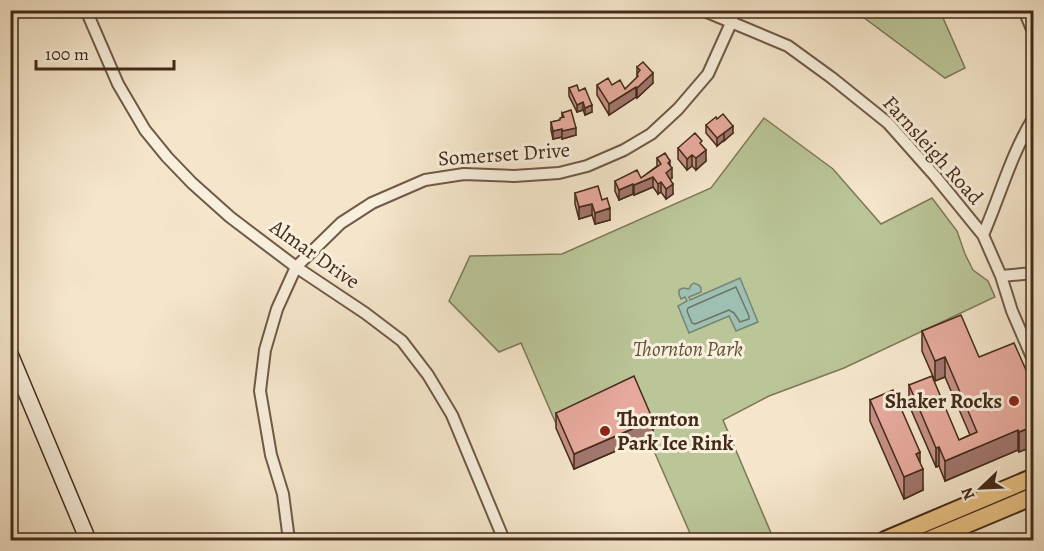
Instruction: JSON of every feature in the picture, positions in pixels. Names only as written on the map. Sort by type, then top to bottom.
[{"type":"main road","points":[[885,540],[1034,477]]},
{"type":"main road","points":[[929,540],[1034,496]]},
{"type":"street","name":"Almar Drive","points":[[86,10],[118,84],[145,130],[192,183],[230,217],[296,267],[402,341],[428,375],[452,415],[504,540]]},
{"type":"street","name":"Farnsleigh Road","points":[[702,10],[788,46],[888,123],[983,235],[1034,362]]},
{"type":"street","name":"Somerset Drive","points":[[289,540],[283,494],[271,455],[260,391],[265,350],[277,309],[296,267],[341,223],[372,202],[425,180],[464,174],[514,176],[559,173],[586,166],[624,150],[651,134],[678,109],[708,74],[734,10]]},
{"type":"street","points":[[1023,10],[1034,34]]},
{"type":"street","points":[[983,235],[1010,164],[1034,117]]},
{"type":"street","points":[[1001,276],[1034,273]]},
{"type":"street","points":[[10,354],[88,540]]},
{"type":"green space","points":[[855,11],[940,11],[965,68],[945,78]]},
{"type":"green space","name":"Thornton Park","points":[[764,118],[833,169],[881,224],[932,198],[957,231],[973,270],[988,281],[995,297],[844,368],[769,396],[723,420],[774,540],[693,540],[654,451],[651,436],[574,465],[521,343],[499,352],[449,301],[470,256],[562,254],[711,188]]},
{"type":"water","points":[[740,278],[758,322],[736,331],[729,316],[689,333],[678,306],[687,301],[685,297],[681,299],[679,290],[689,289],[694,283],[699,285],[701,292],[689,297],[690,300]]},
{"type":"building","points":[[643,62],[653,73],[637,88],[609,104],[597,85],[608,78],[612,85],[620,80],[625,89],[638,76],[640,70],[637,67]]},
{"type":"building","points":[[577,85],[579,91],[585,88],[592,105],[585,108],[583,102],[577,105],[569,88]]},
{"type":"building","points":[[571,110],[576,128],[553,131],[551,122],[560,120],[564,117],[562,113]]},
{"type":"building","points":[[723,114],[733,126],[717,138],[706,125]]},
{"type":"building","points":[[695,133],[706,150],[696,158],[692,155],[687,159],[678,148]]},
{"type":"building","points":[[665,153],[672,168],[666,173],[673,184],[666,189],[653,177],[619,190],[615,181],[637,170],[641,178],[661,164],[657,158]]},
{"type":"building","points":[[598,186],[602,200],[607,198],[610,208],[595,213],[592,204],[579,207],[575,193]]},
{"type":"building","points":[[1034,292],[1034,305],[1030,296]]},
{"type":"building","points":[[961,315],[979,357],[1014,343],[1034,388],[1034,426],[1019,432],[1018,430],[945,461],[939,447],[936,448],[909,385],[932,376],[959,440],[977,432],[945,357],[935,361],[922,331]]},
{"type":"building","name":"Thornton Park Ice Rink","points":[[634,376],[653,420],[574,454],[556,413]]},
{"type":"building","points":[[893,390],[920,452],[916,454],[923,469],[904,477],[870,400]]},
{"type":"building","points":[[1034,510],[1034,526],[1028,513]]},
{"type":"place","name":"Shaker Rocks","points":[[1014,401]]},
{"type":"place","name":"Thornton Park Ice Rink","points":[[605,431]]}]
